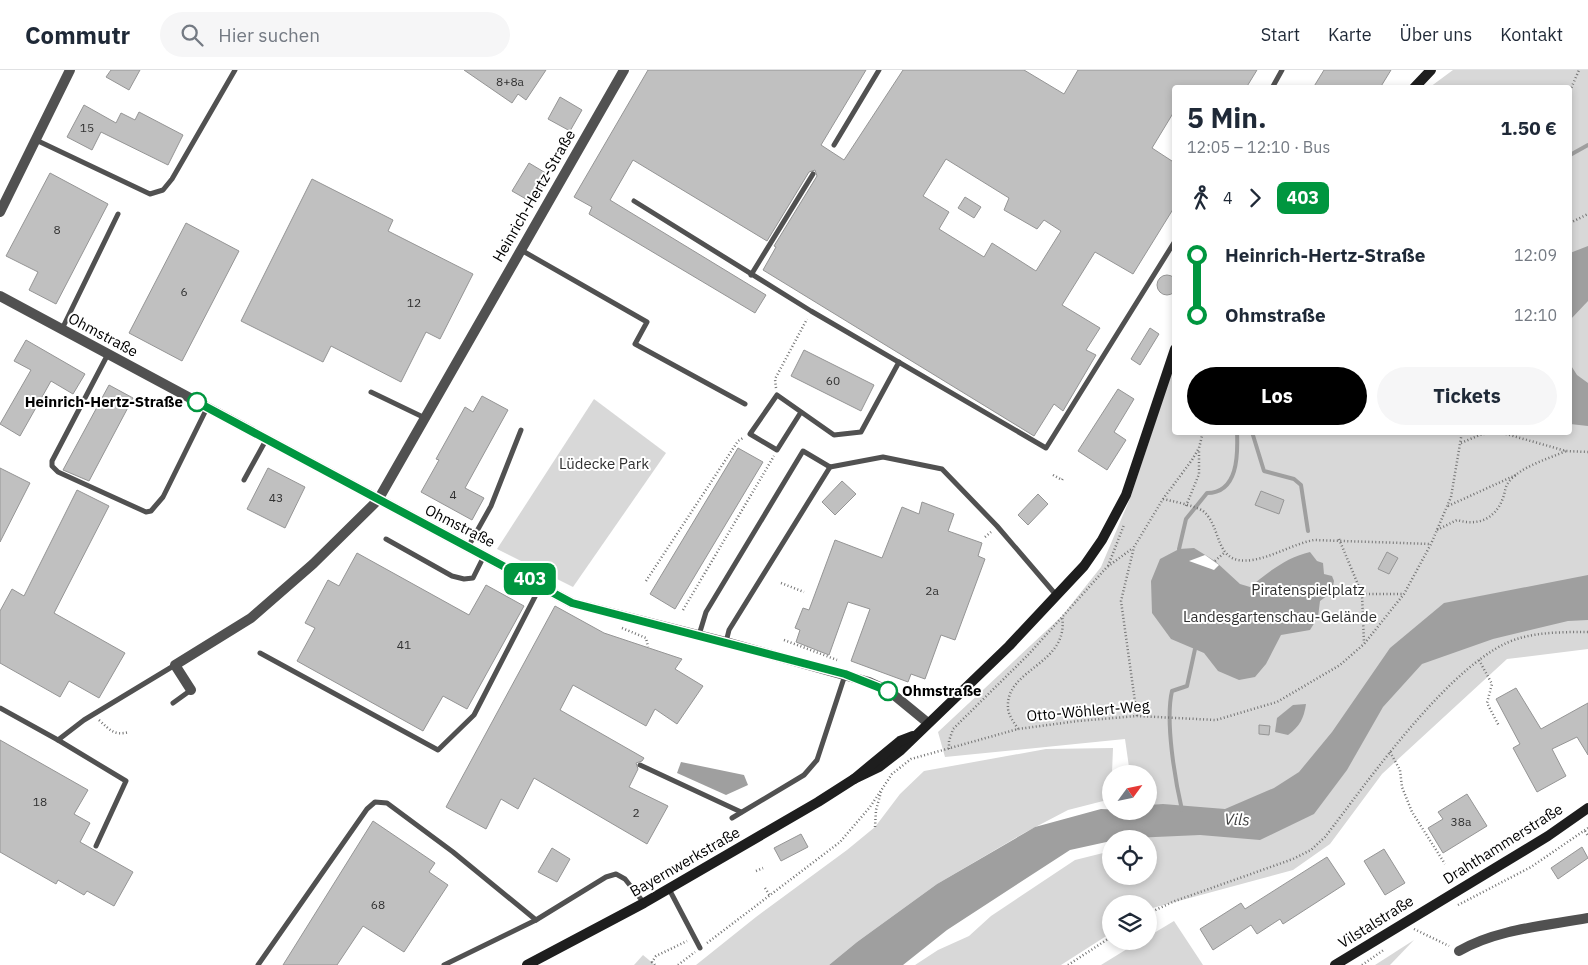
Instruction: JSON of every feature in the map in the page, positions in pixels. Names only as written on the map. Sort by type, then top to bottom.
[{"type":"street","points":[[0,212],[70,70]]},
{"type":"street","name":"Heinrich-Hertz-Straße","points":[[175,665],[251,618],[313,564],[378,500],[624,70]]},
{"type":"street","points":[[1417,85],[1431,70]]},
{"type":"street","name":"Ohmstraße","points":[[0,296],[572,603],[845,674],[888,691],[928,723]]},
{"type":"street","name":"Bayernwerkstraße","points":[[527,965],[669,889],[818,802],[854,778],[879,767],[901,750],[1010,646],[1057,597],[1084,566],[1102,540],[1126,495],[1172,358]]},
{"type":"street","points":[[175,665],[192,690]]},
{"type":"street","name":"Drahthammerstraße","points":[[1433,904],[1548,836],[1588,808]]},
{"type":"street","name":"Vilstalstraße","points":[[1335,965],[1433,904]]},
{"type":"street","points":[[1459,951],[1475,942],[1499,934],[1588,918]]},
{"type":"lane","points":[[35,140],[150,194],[163,190],[172,179],[235,70]]},
{"type":"lane","points":[[834,145],[879,70]]},
{"type":"lane","points":[[1274,85],[1282,70]]},
{"type":"lane","points":[[751,275],[813,174]]},
{"type":"lane","points":[[634,201],[751,275],[1046,448],[1172,247]]},
{"type":"lane","points":[[62,330],[118,214]]},
{"type":"lane","points":[[520,250],[647,322],[635,344],[745,404]]},
{"type":"lane","points":[[108,354],[52,461],[52,466],[58,472],[146,512],[151,511],[163,497],[207,408]]},
{"type":"lane","points":[[801,412],[777,450],[750,434],[777,395],[834,435],[861,432],[899,362]]},
{"type":"lane","points":[[371,392],[425,418]]},
{"type":"lane","points":[[468,547],[491,506],[521,430]]},
{"type":"lane","points":[[244,480],[266,440]]},
{"type":"lane","points":[[698,636],[706,612],[803,451],[830,467],[883,457],[942,468],[997,526],[1057,597]]},
{"type":"lane","points":[[726,642],[729,630],[830,467]]},
{"type":"lane","points":[[386,539],[452,576],[464,580],[473,578],[484,555]]},
{"type":"lane","points":[[260,654],[438,750],[474,715],[541,585]]},
{"type":"lane","points":[[58,740],[94,714],[175,665]]},
{"type":"lane","points":[[732,818],[804,775],[817,760],[845,674]]},
{"type":"lane","points":[[173,703],[192,690]]},
{"type":"lane","points":[[0,708],[126,781],[96,846]]},
{"type":"lane","points":[[640,765],[741,812]]},
{"type":"lane","points":[[258,965],[367,809],[375,802],[387,803],[394,808],[453,852],[536,920]]},
{"type":"lane","points":[[444,965],[536,920],[606,877],[616,874],[625,880],[644,903]]},
{"type":"lane","points":[[669,889],[700,948]]},
{"type":"path","points":[[1572,87],[1580,71]]},
{"type":"path","points":[[1572,222],[1588,214]]},
{"type":"path","points":[[777,395],[775,380],[805,323]]},
{"type":"path","points":[[646,581],[738,441],[750,434]]},
{"type":"path","points":[[1187,507],[1199,474],[1199,448],[1202,435]]},
{"type":"path","name":"Otto-Wöhlert-Weg","points":[[883,788],[892,774],[911,759],[1018,730],[1078,720],[1138,716],[1216,720],[1276,702],[1340,665],[1364,644],[1404,594],[1432,544],[1447,506],[1462,435]]},
{"type":"path","points":[[1461,443],[1480,435]]},
{"type":"path","points":[[1506,435],[1566,451],[1588,452]]},
{"type":"path","points":[[1138,716],[1121,601],[1134,548],[1163,498],[1199,448]]},
{"type":"path","points":[[683,610],[777,450]]},
{"type":"path","points":[[1447,506],[1566,451]]},
{"type":"path","points":[[773,457],[793,468]]},
{"type":"path","points":[[1437,530],[1456,520],[1480,523],[1493,515],[1502,500],[1507,484],[1520,473]]},
{"type":"path","points":[[1053,475],[1062,480],[1064,477]]},
{"type":"path","points":[[1163,498],[1205,513],[1224,553],[1241,561],[1253,560],[1297,543],[1314,540],[1339,539],[1432,544]]},
{"type":"path","points":[[1339,539],[1362,594],[1364,644]]},
{"type":"path","points":[[949,749],[949,741],[953,729],[1107,568],[1134,548]]},
{"type":"path","points":[[1215,561],[1224,553]]},
{"type":"path","points":[[781,583],[804,592]]},
{"type":"path","points":[[1362,594],[1404,594]]},
{"type":"path","points":[[616,614],[623,628],[646,638],[648,647]]},
{"type":"path","points":[[1018,730],[1008,710],[1011,692],[1024,676],[1046,660],[1060,642],[1064,628],[1062,616]]},
{"type":"path","points":[[1157,909],[1175,901],[1293,859],[1311,850],[1325,837],[1390,752],[1437,699],[1479,660],[1519,638],[1563,632],[1588,632]]},
{"type":"path","points":[[784,640],[837,660]]},
{"type":"path","points":[[1479,660],[1492,684],[1488,703],[1499,726]]},
{"type":"path","points":[[94,714],[110,732],[119,735],[129,732]]},
{"type":"path","points":[[1390,752],[1400,770],[1402,787],[1412,812],[1445,864]]},
{"type":"path","points":[[875,827],[876,810],[883,788]]},
{"type":"path","points":[[678,965],[840,842],[883,788]]},
{"type":"path","points":[[1457,906],[1531,867],[1587,830],[1588,836]]},
{"type":"path","points":[[756,871],[762,868]]},
{"type":"path","points":[[765,888],[770,896]]},
{"type":"path","points":[[1406,935],[1420,926]]},
{"type":"path","points":[[1414,929],[1459,951]]},
{"type":"path","points":[[655,965],[652,962],[656,956],[696,938]]},
{"type":"path","points":[[1068,965],[1102,944]]},
{"type":"path","points":[[1362,965],[1390,946]]},
{"type":"green space","name":"Landesgartenschau-Gelände","points":[[1453,70],[1588,70],[1588,649],[1507,659],[1382,774],[1330,844],[1293,870],[1157,907],[1157,895],[1102,895],[1102,939],[1061,965],[915,965],[938,950],[969,936],[991,916],[1075,860],[1102,853],[1102,885],[1157,885],[1157,830],[1138,830],[1136,820],[1158,820],[1158,765],[1129,765],[1125,739],[945,757],[938,732],[1062,616],[1101,567],[1131,496],[1172,371],[1172,435],[1572,435],[1572,85],[1433,85]]},
{"type":"green space","name":"Lüdecke Park","points":[[594,399],[666,453],[573,587],[497,549]]},
{"type":"green space","points":[[1113,748],[1112,765],[1102,765],[1102,801],[1068,810],[1024,833],[937,884],[857,942],[829,965],[696,965],[875,827],[900,794],[924,771],[1046,749]]},
{"type":"green space","points":[[1174,921],[1203,965],[1101,965],[1125,950],[1157,950],[1157,931]]},
{"type":"green space","points":[[1414,940],[1390,965],[1375,965]]},
{"type":"green space","points":[[643,955],[655,965],[634,965]]},
{"type":"water","points":[[1588,246],[1588,301],[1572,318],[1572,252]]},
{"type":"water","points":[[1572,367],[1577,375],[1588,383],[1588,426],[1572,424]]},
{"type":"water","points":[[1194,548],[1215,561],[1240,584],[1250,587],[1285,562],[1310,552],[1317,561],[1323,563],[1324,574],[1332,576],[1334,581],[1332,592],[1320,601],[1318,617],[1310,630],[1281,635],[1266,664],[1255,677],[1239,680],[1218,671],[1204,653],[1171,639],[1152,613],[1151,581],[1160,559],[1179,549]]},
{"type":"water","name":"Vils","points":[[1588,575],[1588,620],[1568,621],[1493,639],[1422,664],[1383,707],[1347,770],[1314,814],[1260,840],[1200,835],[1157,837],[1157,830],[1102,830],[1102,843],[1070,850],[947,930],[903,965],[829,965],[857,942],[937,884],[1035,827],[1101,809],[1102,820],[1158,820],[1158,804],[1225,809],[1274,788],[1299,772],[1332,732],[1390,648],[1444,603]]},
{"type":"water","points":[[1306,704],[1301,721],[1292,732],[1288,735],[1275,732],[1277,718],[1293,705]]},
{"type":"water","points":[[681,762],[744,775],[748,785],[726,795],[677,773]]},
{"type":"pier","points":[[1205,555],[1219,565],[1214,570],[1189,561]]},
{"type":"building","points":[[111,70],[140,70],[129,90],[106,77]]},
{"type":"building","points":[[464,70],[546,70],[526,100],[518,94],[512,103]]},
{"type":"building","points":[[648,70],[866,70],[821,145],[844,160],[903,70],[1024,70],[1064,94],[1078,70],[1257,70],[1248,85],[1172,85],[1172,115],[1152,148],[1172,161],[1172,211],[1133,274],[1095,252],[1062,305],[1100,328],[1086,350],[1096,355],[1063,411],[1054,404],[1034,436],[763,270],[776,247],[774,246],[817,176],[815,170],[809,172],[767,241],[633,160],[610,200],[766,295],[755,313],[589,214],[592,207],[574,197]],"holes":[[[946,159],[1009,198],[1004,210],[1037,229],[1044,220],[1061,231],[1036,271],[992,243],[984,257],[939,229],[949,212],[923,196]]]},
{"type":"building","points":[[1324,70],[1391,70],[1382,85],[1315,85]]},
{"type":"building","points":[[560,97],[582,110],[570,131],[548,119]]},
{"type":"building","points":[[84,105],[116,123],[121,113],[135,120],[139,112],[183,135],[168,165],[101,132],[92,150],[67,137]]},
{"type":"building","points":[[529,163],[549,175],[533,203],[512,191]]},
{"type":"building","points":[[50,173],[108,204],[56,304],[29,290],[38,272],[6,256]]},
{"type":"building","points":[[312,179],[393,220],[388,231],[473,274],[440,339],[426,332],[401,382],[331,346],[323,362],[241,321]]},
{"type":"building","points":[[965,197],[981,207],[974,218],[958,208]]},
{"type":"building","points":[[186,223],[239,251],[182,361],[129,333]]},
{"type":"building","points":[[1163,276],[1171,276],[1172,293],[1163,294],[1158,289],[1158,281]]},
{"type":"building","points":[[1150,328],[1159,334],[1140,365],[1131,359]]},
{"type":"building","points":[[26,340],[85,374],[73,394],[51,381],[20,436],[0,424],[31,370],[14,361]]},
{"type":"building","points":[[804,350],[874,385],[861,411],[791,376]]},
{"type":"building","points":[[109,385],[133,398],[89,481],[63,470]]},
{"type":"building","points":[[1118,389],[1134,399],[1114,432],[1126,440],[1107,470],[1078,451]]},
{"type":"building","points":[[482,396],[508,410],[465,488],[484,498],[472,520],[421,492],[439,460],[436,459],[465,407],[473,412]]},
{"type":"building","points":[[738,448],[763,462],[675,609],[650,594]]},
{"type":"building","points":[[0,468],[30,483],[0,542]]},
{"type":"building","points":[[268,468],[305,487],[285,528],[247,509]]},
{"type":"building","points":[[842,481],[856,494],[835,515],[822,502]]},
{"type":"building","points":[[77,490],[109,506],[54,613],[125,653],[99,698],[69,681],[60,697],[0,663],[0,611],[12,589],[24,596]]},
{"type":"building","points":[[1261,491],[1284,500],[1279,514],[1255,505]]},
{"type":"building","points":[[1038,494],[1048,504],[1028,525],[1018,515]]},
{"type":"building","points":[[922,502],[954,514],[948,531],[982,543],[978,556],[985,559],[955,640],[941,635],[925,679],[911,674],[908,682],[851,661],[870,609],[848,602],[829,655],[796,642],[800,630],[795,628],[803,608],[809,610],[835,540],[882,558],[902,507],[919,514]]},
{"type":"building","points":[[1387,552],[1398,558],[1389,574],[1378,569]]},
{"type":"building","points":[[357,553],[469,615],[486,585],[524,606],[467,709],[443,696],[423,731],[297,661],[315,628],[305,623],[328,580],[339,586]]},
{"type":"building","points":[[555,606],[604,633],[682,659],[675,669],[703,686],[677,724],[655,709],[646,726],[573,685],[560,710],[644,758],[636,763],[638,769],[629,787],[668,806],[647,844],[534,778],[518,809],[501,799],[486,829],[446,807]]},
{"type":"building","points":[[1516,688],[1541,729],[1588,703],[1588,755],[1577,737],[1552,749],[1566,776],[1537,792],[1513,748],[1520,744],[1496,699]]},
{"type":"building","points":[[1259,725],[1270,726],[1269,735],[1259,734]]},
{"type":"building","points":[[0,740],[88,790],[74,814],[90,823],[80,842],[133,872],[114,906],[87,891],[84,895],[58,880],[56,884],[0,852]]},
{"type":"building","points":[[1467,794],[1487,826],[1443,853],[1428,828],[1443,819],[1438,812]]},
{"type":"building","points":[[373,821],[435,863],[429,872],[448,885],[404,952],[363,926],[337,965],[283,965]]},
{"type":"building","points":[[801,834],[808,847],[781,861],[774,848]]},
{"type":"building","points":[[1582,847],[1588,858],[1558,879],[1551,868]]},
{"type":"building","points":[[552,848],[570,859],[557,882],[538,872]]},
{"type":"building","points":[[1384,849],[1405,883],[1385,895],[1364,861]]},
{"type":"building","points":[[1327,857],[1345,884],[1283,924],[1280,919],[1257,934],[1251,925],[1213,950],[1200,929],[1241,903],[1245,909]]},
{"type":"waterway","points":[[1572,154],[1588,145]]},
{"type":"waterway","points":[[1179,549],[1186,519],[1207,493],[1225,487],[1230,480],[1236,461],[1237,435]]},
{"type":"waterway","points":[[1253,435],[1264,471],[1294,479],[1301,485],[1308,531]]},
{"type":"waterway","points":[[1182,810],[1176,783],[1170,734],[1170,703],[1172,691],[1187,686],[1195,649]]},
{"type":"bus line","name":"403","points":[[197,402],[572,603],[845,674],[870,682],[888,691]]},
{"type":"place","name":"Heinrich-Hertz-Straße","points":[[197,402]]},
{"type":"place","name":"Ohmstraße","points":[[888,691]]},
{"type":"park label","name":"Piratenspielplatz","points":[[1308,590]]}]
